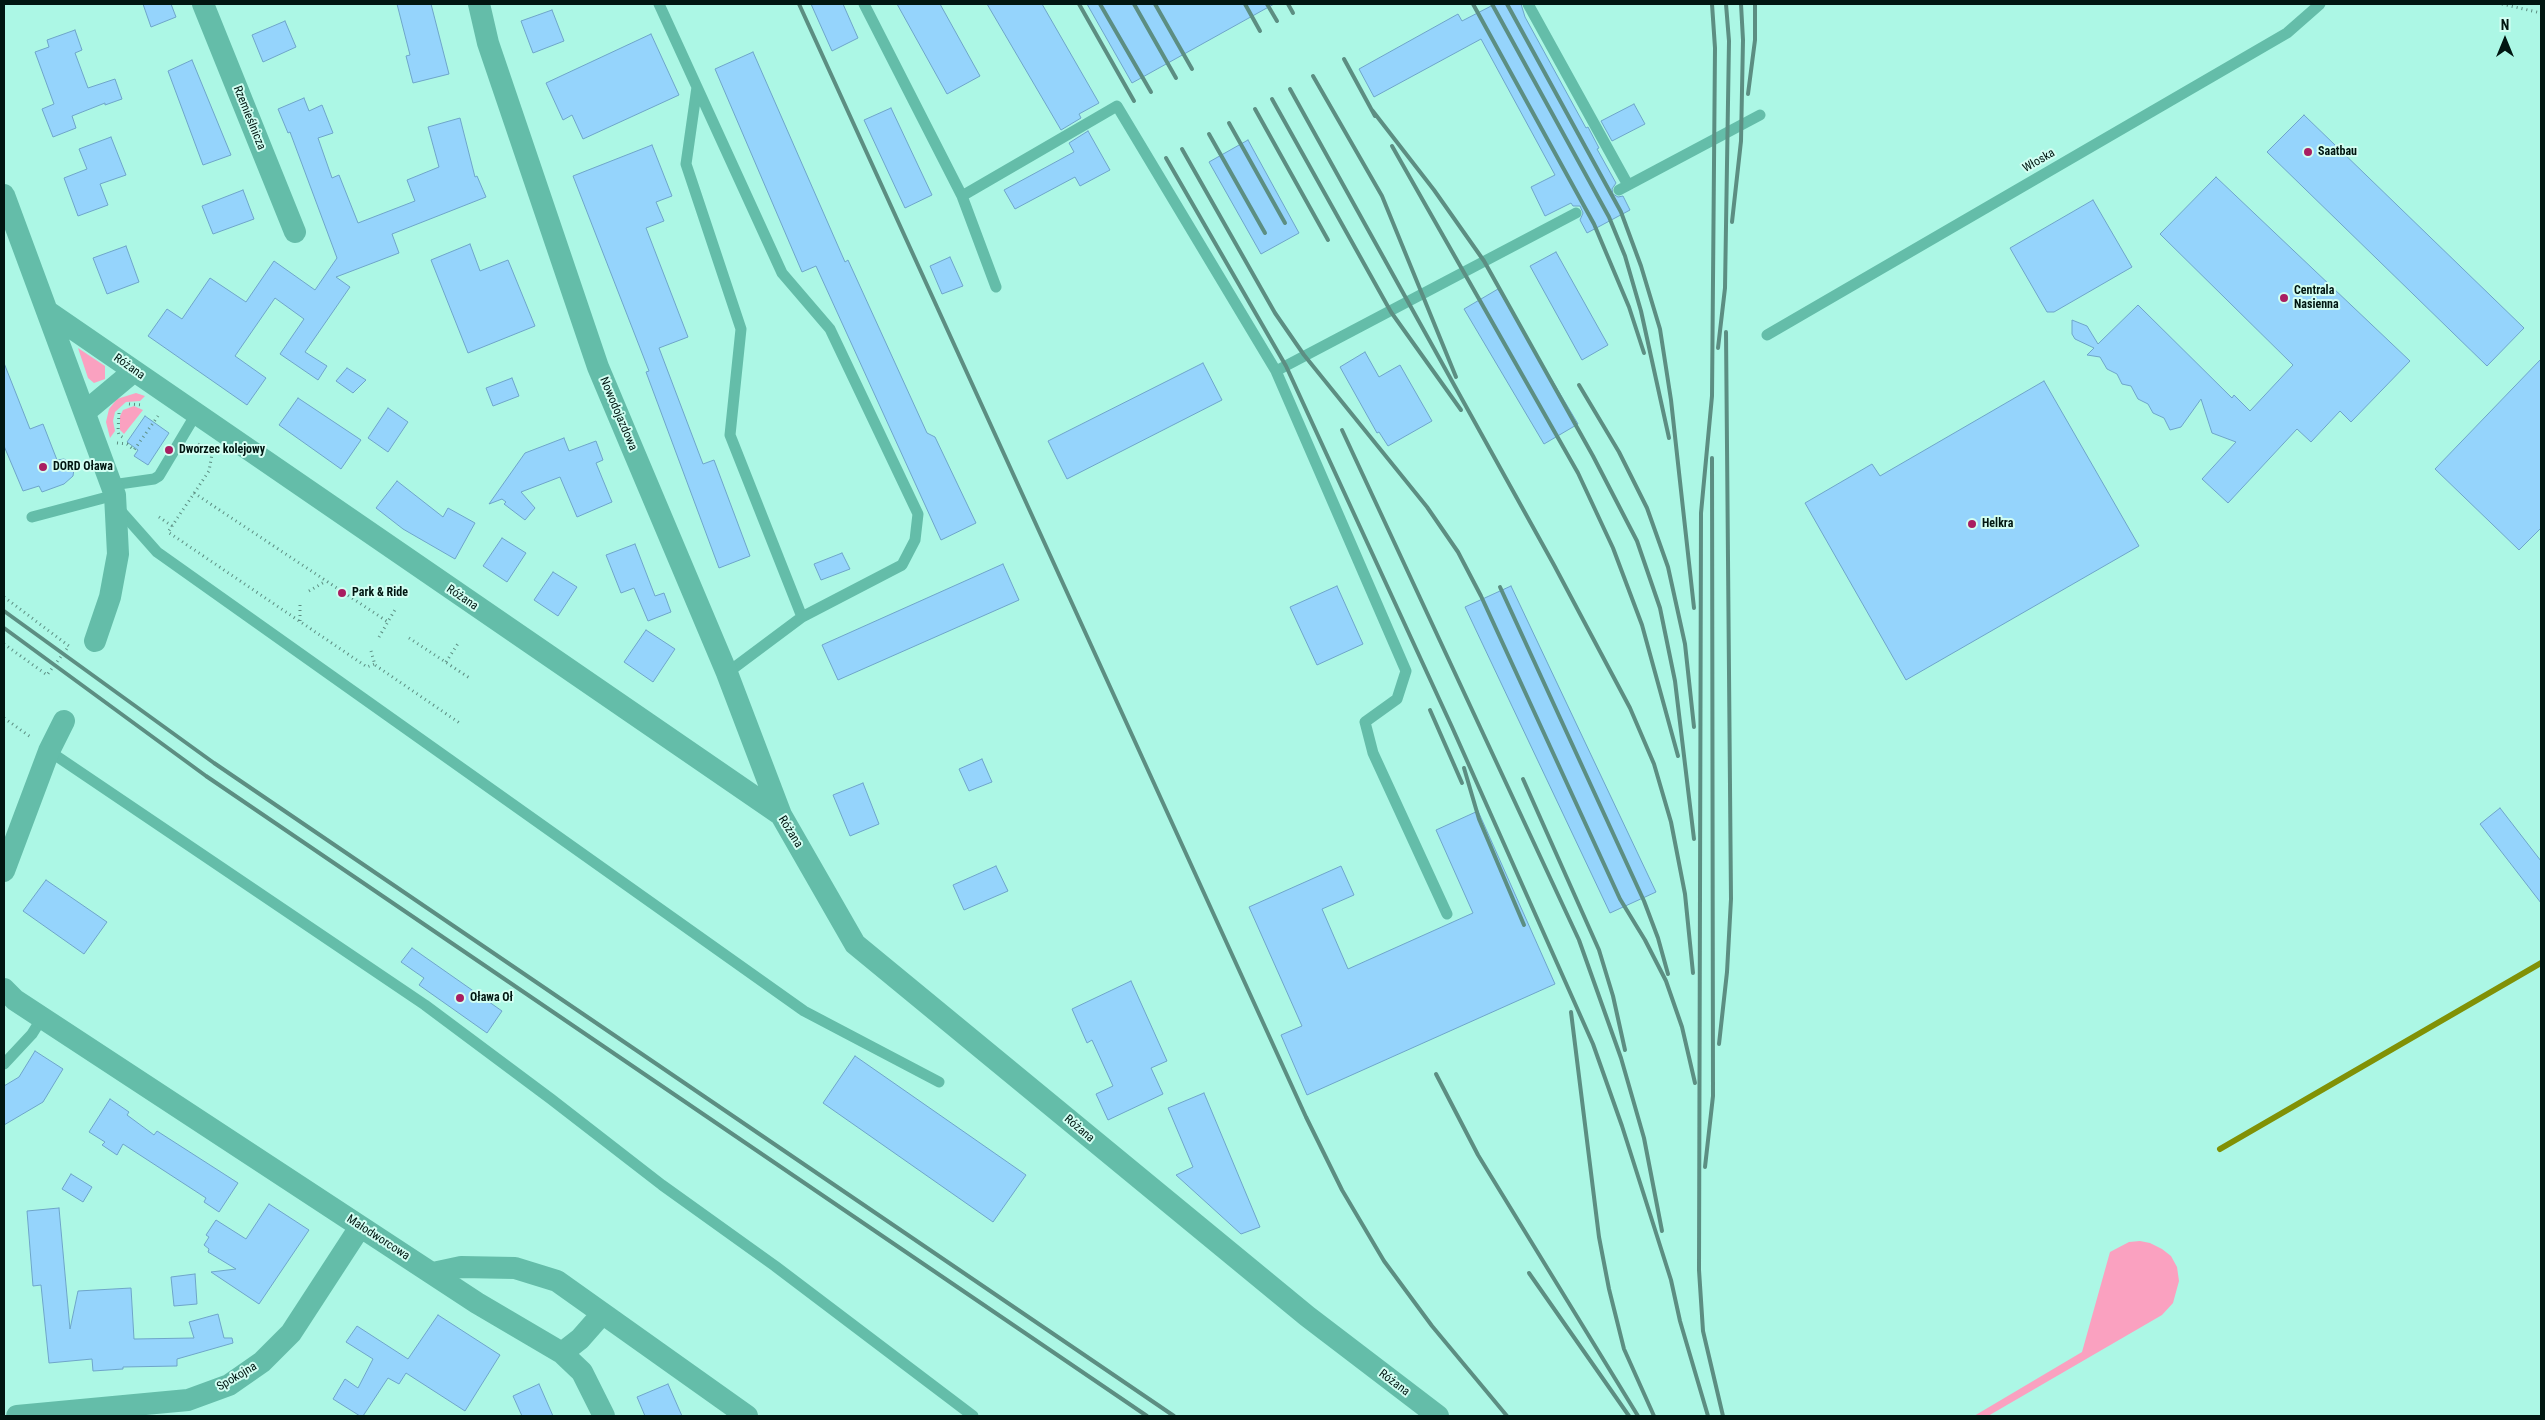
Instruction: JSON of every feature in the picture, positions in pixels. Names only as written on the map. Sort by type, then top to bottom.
[{"type":"street","name":"Rzemieślnicza","points":[[203,4],[295,232]]},
{"type":"street","name":"Nowodojazdowa","points":[[479,4],[488,43],[598,367],[727,673],[781,815]]},
{"type":"street","points":[[4,195],[85,412],[114,496],[118,554],[110,598],[96,641]]},
{"type":"street","name":"Różana","points":[[47,310],[781,815],[855,944],[1307,1316],[1438,1416]]},
{"type":"street","points":[[85,412],[134,371]]},
{"type":"street","points":[[4,872],[11,827],[64,722]]},
{"type":"street","name":"Małodworcowa","points":[[4,989],[42,1018],[360,1227],[477,1303],[562,1353],[586,1377],[604,1416]]},
{"type":"street","name":"Spokojna","points":[[16,1416],[190,1408],[229,1385],[262,1362],[291,1333],[360,1227]]},
{"type":"street","points":[[433,1273],[461,1267],[515,1268],[556,1281],[747,1416]]},
{"type":"street","points":[[562,1353],[580,1339],[602,1314]]},
{"type":"lane","points":[[659,4],[782,273],[830,330],[918,514],[915,540],[902,565],[802,617],[727,673]]},
{"type":"lane","points":[[864,4],[962,196],[996,287]]},
{"type":"lane","points":[[1528,4],[1623,187],[1760,114]]},
{"type":"lane","name":"Włoska","points":[[1767,336],[2287,33],[2320,4]]},
{"type":"lane","points":[[697,88],[686,164],[741,330],[730,434],[802,617]]},
{"type":"lane","points":[[962,196],[1118,106],[1276,371],[1406,671],[1397,699],[1365,722],[1373,753],[1447,914]]},
{"type":"lane","points":[[1276,371],[1576,212]]},
{"type":"lane","points":[[32,517],[114,496],[159,476],[196,414]]},
{"type":"lane","points":[[114,496],[157,552],[796,1005],[939,1082]]},
{"type":"lane","points":[[49,751],[425,1005],[662,1185],[775,1266],[973,1416]]},
{"type":"lane","points":[[4,1064],[32,1034],[42,1018]]},
{"type":"path","points":[[2502,4],[2541,13]]},
{"type":"path","points":[[125,406],[138,403],[147,408]]},
{"type":"path","points":[[120,411],[117,416],[118,431],[119,435],[124,438]]},
{"type":"path","points":[[110,445],[122,443],[134,450],[158,416]]},
{"type":"path","points":[[198,444],[212,454],[209,471],[168,532],[367,667],[375,664]]},
{"type":"path","points":[[194,493],[388,622]]},
{"type":"path","points":[[158,517],[172,526]]},
{"type":"path","points":[[309,591],[326,581]]},
{"type":"path","points":[[4,597],[69,646],[47,676],[4,644]]},
{"type":"path","points":[[300,603],[300,621]]},
{"type":"path","points":[[379,637],[396,608]]},
{"type":"path","points":[[409,638],[471,679]]},
{"type":"path","points":[[446,662],[459,642]]},
{"type":"path","points":[[371,651],[375,664],[461,724]]},
{"type":"path","points":[[4,718],[49,751]]},
{"type":"shaded area","points":[[78,348],[105,366],[105,379],[94,383],[88,378]]},
{"type":"shaded area","points":[[136,393],[145,396],[140,401],[126,402],[115,412],[113,421],[115,431],[110,438],[106,422],[109,409],[117,399]]},
{"type":"shaded area","points":[[134,406],[143,410],[124,434],[120,430],[120,416],[123,410]]},
{"type":"shaded area","points":[[2140,1241],[2150,1243],[2162,1249],[2171,1256],[2177,1267],[2179,1281],[2173,1303],[2162,1315],[1988,1416],[1974,1416],[2082,1352],[2110,1252],[2129,1242]]},
{"type":"building","points":[[143,4],[171,4],[176,17],[151,27]]},
{"type":"building","points":[[397,4],[431,4],[449,74],[413,83],[406,56],[410,55]]},
{"type":"building","points":[[811,4],[843,4],[858,38],[832,51]]},
{"type":"building","points":[[897,4],[940,4],[980,76],[947,94]]},
{"type":"building","points":[[987,4],[1042,4],[1099,103],[1079,114],[1081,118],[1061,130]]},
{"type":"building","points":[[1087,4],[1274,4],[1132,83]]},
{"type":"building","points":[[1495,4],[1521,4],[1525,17],[1586,128],[1588,127],[1599,148],[1597,149],[1616,183],[1612,189],[1613,194],[1618,197],[1623,196],[1630,210],[1587,233],[1580,220],[1583,213],[1580,206],[1573,206],[1571,203],[1545,216],[1531,187],[1555,175],[1481,39],[1374,97],[1359,69],[1458,14],[1462,21]]},
{"type":"building","points":[[552,10],[564,41],[533,53],[521,21]]},
{"type":"building","points":[[285,21],[296,47],[263,62],[252,35]]},
{"type":"building","points":[[75,30],[82,50],[75,53],[88,88],[115,79],[122,99],[105,105],[105,103],[72,116],[76,128],[53,137],[42,109],[54,104],[35,52],[49,47],[47,40]]},
{"type":"building","points":[[651,34],[679,95],[583,139],[572,115],[563,120],[546,83]]},
{"type":"building","points":[[753,52],[845,262],[848,260],[927,433],[935,437],[976,523],[941,540],[816,266],[802,272],[715,69]]},
{"type":"building","points":[[192,60],[231,155],[203,165],[168,71]]},
{"type":"building","points":[[304,98],[309,111],[322,105],[333,133],[318,138],[332,178],[339,175],[358,223],[415,201],[407,180],[439,167],[428,127],[460,118],[475,177],[477,176],[486,197],[392,234],[399,253],[336,277],[350,287],[305,352],[327,366],[318,380],[280,354],[304,319],[275,298],[235,356],[266,378],[247,405],[148,336],[167,309],[182,319],[210,278],[246,302],[274,261],[315,290],[337,258],[290,132],[288,133],[278,109]]},
{"type":"building","points":[[1634,104],[1645,124],[1612,141],[1601,121]]},
{"type":"building","points":[[891,108],[932,195],[905,208],[864,120]]},
{"type":"building","points":[[2304,115],[2524,328],[2487,366],[2267,152]]},
{"type":"building","points":[[1088,131],[1110,170],[1080,186],[1075,177],[1015,209],[1004,190],[1074,152],[1069,143]]},
{"type":"building","points":[[111,137],[126,175],[100,184],[108,205],[78,216],[64,178],[87,169],[79,149]]},
{"type":"building","points":[[1248,140],[1299,233],[1261,254],[1209,162]]},
{"type":"building","points":[[652,145],[672,196],[656,202],[664,221],[646,228],[688,337],[659,348],[703,464],[714,460],[750,556],[719,568],[646,372],[649,371],[573,176]]},
{"type":"building","points":[[2216,177],[2410,361],[2351,422],[2340,411],[2311,442],[2297,429],[2228,503],[2202,479],[2236,442],[2212,433],[2201,399],[2181,427],[2170,430],[2164,418],[2153,413],[2148,404],[2138,399],[2131,386],[2122,384],[2117,374],[2107,369],[2100,357],[2087,355],[2094,348],[2075,339],[2072,334],[2072,320],[2087,326],[2098,344],[2138,305],[2232,398],[2234,395],[2250,411],[2293,365],[2160,234]]},
{"type":"building","points":[[243,190],[254,219],[213,234],[202,206]]},
{"type":"building","points":[[2093,200],[2132,267],[2054,312],[2047,312],[2010,248]]},
{"type":"building","points":[[470,244],[480,271],[508,260],[535,326],[468,353],[431,260]]},
{"type":"building","points":[[126,246],[139,282],[107,294],[93,258]]},
{"type":"building","points":[[1556,252],[1608,345],[1582,360],[1530,266]]},
{"type":"building","points":[[950,257],[963,286],[942,294],[930,266]]},
{"type":"building","points":[[1498,289],[1578,424],[1544,444],[1464,309]]},
{"type":"building","points":[[1365,352],[1379,377],[1400,365],[1432,421],[1388,446],[1379,432],[1377,433],[1340,367]]},
{"type":"building","points":[[2541,359],[2541,528],[2519,550],[2435,469]]},
{"type":"building","points":[[4,363],[30,429],[43,424],[57,460],[64,459],[71,463],[74,469],[73,476],[64,484],[42,492],[39,486],[23,491],[4,446]]},
{"type":"building","points":[[1203,363],[1222,400],[1067,479],[1048,441]]},
{"type":"building","points":[[347,368],[366,380],[353,393],[336,381]]},
{"type":"building","points":[[512,378],[519,396],[493,406],[486,388]]},
{"type":"building","name":"Helkra","points":[[2044,381],[2139,546],[1906,680],[1805,503],[1872,464],[1880,476]]},
{"type":"building","points":[[298,398],[361,440],[341,469],[279,425]]},
{"type":"building","points":[[388,408],[408,422],[388,452],[368,438]]},
{"type":"building","points":[[145,416],[169,433],[148,465],[134,456],[138,450],[127,442]]},
{"type":"building","points":[[564,438],[569,451],[596,441],[603,460],[596,463],[612,502],[577,517],[560,477],[521,492],[535,508],[525,520],[504,504],[506,502],[502,499],[489,504],[525,453]]},
{"type":"building","points":[[397,481],[443,517],[448,508],[475,523],[455,559],[403,529],[376,508]]},
{"type":"building","points":[[502,538],[526,553],[507,582],[483,566]]},
{"type":"building","points":[[635,544],[655,596],[664,593],[671,612],[648,621],[634,588],[621,593],[606,555]]},
{"type":"building","points":[[842,553],[850,569],[821,580],[814,564]]},
{"type":"building","points":[[1003,564],[1019,600],[838,680],[822,645]]},
{"type":"building","points":[[553,572],[577,587],[558,616],[534,600]]},
{"type":"building","points":[[1337,586],[1363,644],[1317,665],[1290,607]]},
{"type":"building","points":[[1511,586],[1656,892],[1610,913],[1465,607]]},
{"type":"building","points":[[646,630],[675,649],[653,682],[624,662]]},
{"type":"building","points":[[982,759],[992,782],[969,791],[959,769]]},
{"type":"building","points":[[863,783],[879,824],[850,836],[833,795]]},
{"type":"building","points":[[2500,808],[2541,861],[2541,903],[2480,824]]},
{"type":"building","points":[[1478,811],[1555,984],[1307,1095],[1281,1035],[1302,1026],[1249,907],[1341,866],[1354,895],[1322,909],[1348,969],[1473,913],[1436,830]]},
{"type":"building","points":[[996,866],[1008,891],[964,910],[953,885]]},
{"type":"building","points":[[46,880],[107,922],[84,954],[23,911]]},
{"type":"building","name":"Oława Oł","points":[[412,948],[502,1011],[487,1033],[419,985],[424,978],[401,962]]},
{"type":"building","points":[[1131,981],[1167,1061],[1151,1068],[1163,1094],[1108,1120],[1096,1094],[1113,1086],[1092,1040],[1087,1043],[1072,1009]]},
{"type":"building","points":[[35,1051],[63,1069],[43,1102],[4,1125],[4,1086],[19,1077]]},
{"type":"building","points":[[855,1056],[1026,1175],[993,1222],[823,1103]]},
{"type":"building","points":[[1204,1093],[1260,1227],[1241,1234],[1176,1175],[1193,1167],[1168,1108]]},
{"type":"building","points":[[110,1099],[129,1112],[127,1115],[154,1135],[157,1131],[238,1183],[219,1212],[204,1202],[206,1198],[123,1144],[117,1155],[102,1145],[105,1142],[89,1132]]},
{"type":"building","points":[[71,1174],[92,1187],[83,1202],[62,1189]]},
{"type":"building","points":[[269,1204],[309,1230],[259,1304],[211,1272],[236,1269],[208,1252],[209,1249],[204,1245],[209,1237],[206,1235],[216,1220],[246,1239]]},
{"type":"building","points":[[59,1208],[70,1329],[78,1291],[131,1288],[134,1339],[194,1338],[189,1322],[218,1314],[224,1338],[232,1338],[233,1343],[177,1359],[177,1366],[123,1367],[123,1369],[93,1371],[92,1359],[49,1363],[41,1285],[33,1286],[27,1211]]},
{"type":"building","points":[[195,1274],[197,1304],[174,1306],[171,1277]]},
{"type":"building","points":[[438,1315],[500,1355],[465,1411],[406,1373],[399,1384],[388,1378],[363,1416],[333,1399],[345,1379],[358,1388],[373,1359],[346,1342],[357,1326],[408,1359]]},
{"type":"building","points":[[539,1384],[553,1416],[522,1416],[513,1396]]},
{"type":"building","points":[[668,1384],[682,1416],[645,1416],[637,1397]]},
{"type":"waterway","points":[[2220,1149],[2541,963]]},
{"type":"railway","points":[[799,4],[1306,1117],[1342,1190],[1384,1261],[1432,1326],[1507,1416]]},
{"type":"railway","points":[[1079,4],[1134,101]]},
{"type":"railway","points":[[1100,4],[1151,92]]},
{"type":"railway","points":[[1134,4],[1176,78]]},
{"type":"railway","points":[[1155,4],[1192,69]]},
{"type":"railway","points":[[1245,4],[1260,31]]},
{"type":"railway","points":[[1267,4],[1277,21]]},
{"type":"railway","points":[[1288,4],[1293,13]]},
{"type":"railway","points":[[1473,4],[1594,224],[1629,307],[1644,353]]},
{"type":"railway","points":[[1492,4],[1609,217],[1625,256],[1641,311],[1669,438]]},
{"type":"railway","points":[[1507,4],[1621,212],[1641,266],[1660,329],[1671,400],[1694,608]]},
{"type":"railway","points":[[1712,4],[1715,48],[1712,396],[1701,513],[1699,1270],[1703,1331],[1723,1416]]},
{"type":"railway","points":[[1718,348],[1725,288],[1729,41],[1726,4]]},
{"type":"railway","points":[[1732,222],[1741,141],[1743,40],[1741,4]]},
{"type":"railway","points":[[1748,94],[1755,40],[1755,4]]},
{"type":"railway","points":[[1344,59],[1375,116]]},
{"type":"railway","points":[[1313,76],[1382,196],[1456,377]]},
{"type":"railway","points":[[1290,89],[1554,565],[1630,708],[1654,764],[1671,822],[1685,894],[1693,973]]},
{"type":"railway","points":[[1272,99],[1391,312],[1461,410]]},
{"type":"railway","points":[[1255,109],[1328,240]]},
{"type":"railway","points":[[1372,110],[1434,190],[1484,261],[1593,456],[1637,541],[1660,608],[1675,681],[1694,839]]},
{"type":"railway","points":[[1229,123],[1285,223]]},
{"type":"railway","points":[[1209,134],[1265,233]]},
{"type":"railway","points":[[1392,146],[1578,473],[1613,548],[1642,625],[1678,756]]},
{"type":"railway","points":[[1182,149],[1275,313],[1304,355],[1427,507],[1458,552],[1481,596],[1620,899],[1645,940],[1666,981],[1682,1027],[1695,1083]]},
{"type":"railway","points":[[1166,158],[1286,366],[1452,727],[1593,1044],[1622,1126],[1671,1280],[1680,1321],[1708,1416]]},
{"type":"railway","points":[[1719,1044],[1727,972],[1731,899],[1726,332]]},
{"type":"railway","points":[[1579,385],[1619,452],[1647,508],[1668,567],[1685,644],[1694,727]]},
{"type":"railway","points":[[1342,430],[1579,940],[1621,1058],[1644,1138],[1662,1231]]},
{"type":"railway","points":[[1705,1167],[1713,1096],[1712,458]]},
{"type":"railway","points":[[1500,587],[1644,901],[1658,938],[1668,974]]},
{"type":"railway","points":[[4,611],[214,763],[1174,1416]]},
{"type":"railway","points":[[4,628],[206,776],[1147,1416]]},
{"type":"railway","points":[[1430,710],[1462,783]]},
{"type":"railway","points":[[1464,768],[1479,819],[1524,925]]},
{"type":"railway","points":[[1523,779],[1599,950],[1613,996],[1625,1050]]},
{"type":"railway","points":[[1571,1012],[1599,1237],[1609,1289],[1624,1349],[1654,1416]]},
{"type":"railway","points":[[1436,1074],[1478,1155],[1638,1416]]},
{"type":"railway","points":[[1529,1273],[1629,1416]]},
{"type":"place","name":"Saatbau","points":[[2308,152]]},
{"type":"place","name":"Centrala Nasienna","points":[[2284,298]]},
{"type":"place","name":"Dworzec kolejowy","points":[[169,450]]},
{"type":"place","name":"DORD Oława","points":[[43,467]]},
{"type":"place","name":"Helkra","points":[[1972,524]]},
{"type":"place","name":"Park & Ride","points":[[342,593]]},
{"type":"place","name":"Oława Oł","points":[[460,998]]}]
